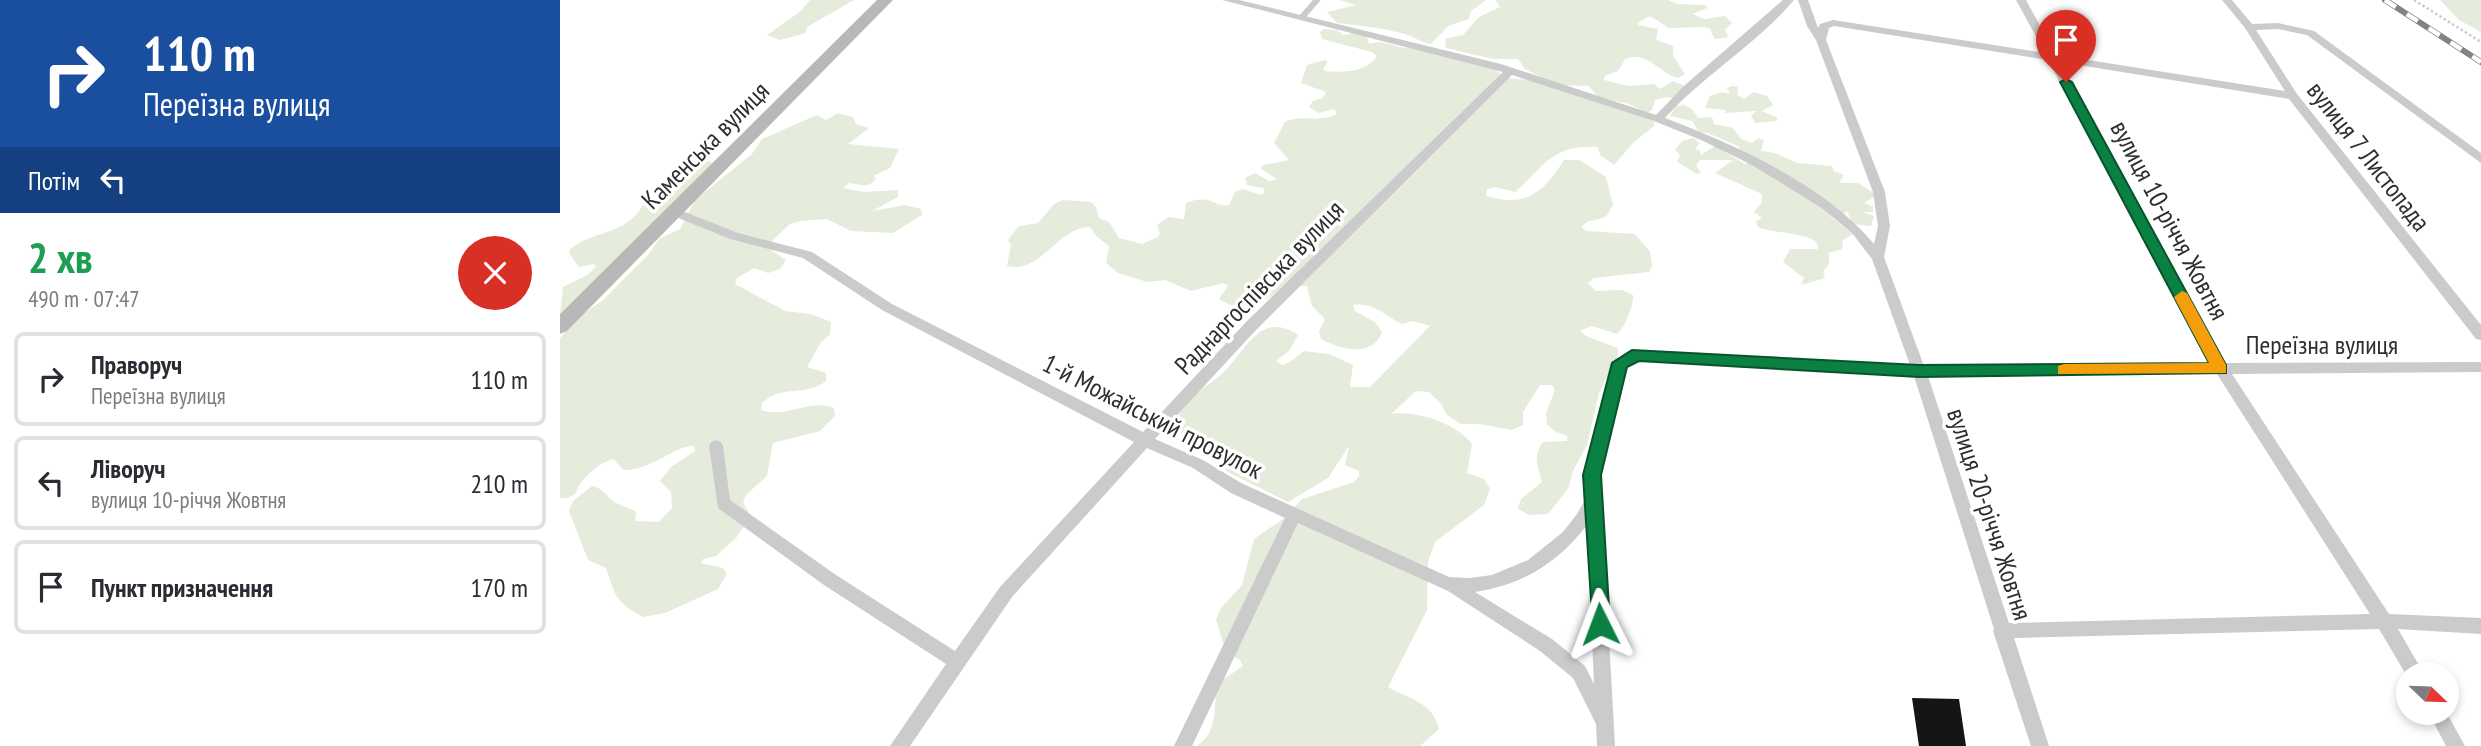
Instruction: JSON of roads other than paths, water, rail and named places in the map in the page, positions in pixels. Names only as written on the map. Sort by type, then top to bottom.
[{"type":"street","name":"Каменська вулиця","points":[[560,326],[886,0]]},
{"type":"street","points":[[1227,0],[1511,70],[1705,137],[1827,206],[1856,230],[1878,257]]},
{"type":"street","points":[[1658,119],[1714,63],[1746,43],[1790,0]]},
{"type":"street","points":[[1803,0],[1879,192],[1884,226],[1878,257]]},
{"type":"street","name":"вулиця 10-річчя Жовтня","points":[[2021,0],[2221,369],[2408,662]]},
{"type":"street","name":"вулиця 7 Листопада","points":[[2227,0],[2249,27],[2293,96],[2481,335]]},
{"type":"street","points":[[1821,40],[1824,26],[1833,23],[2293,96]]},
{"type":"street","points":[[2249,27],[2278,26],[2310,33],[2481,159]]},
{"type":"street","name":"Раднаргоспівська вулиця","points":[[899,746],[1022,573],[1252,325],[1511,70]]},
{"type":"street","name":"1-й Можайський провулок","points":[[675,212],[734,236],[807,255],[854,282],[887,307],[1146,441],[1198,464],[1236,488],[1448,584],[1471,587],[1497,583],[1519,574],[1566,537],[1588,509],[1593,497]]},
{"type":"street","name":"вулиця 20-річчя Жовтня","points":[[1878,257],[1919,371],[2040,746]]},
{"type":"street","name":"Переїзна вулиця","points":[[1593,497],[1592,475],[1620,363],[1638,355],[1919,371],[2481,367]]},
{"type":"street","points":[[716,446],[723,503],[830,580],[958,662]]},
{"type":"street","points":[[1593,497],[1606,746]]},
{"type":"street","points":[[1183,746],[1295,514]]},
{"type":"street","points":[[1448,584],[1546,645],[1579,672],[1605,726]]},
{"type":"street","points":[[2001,631],[2384,621],[2481,626]]},
{"type":"street","points":[[2444,725],[2456,746]]},
{"type":"lane","points":[[1302,17],[1317,0]]},
{"type":"railway","points":[[2385,0],[2481,62]]}]
